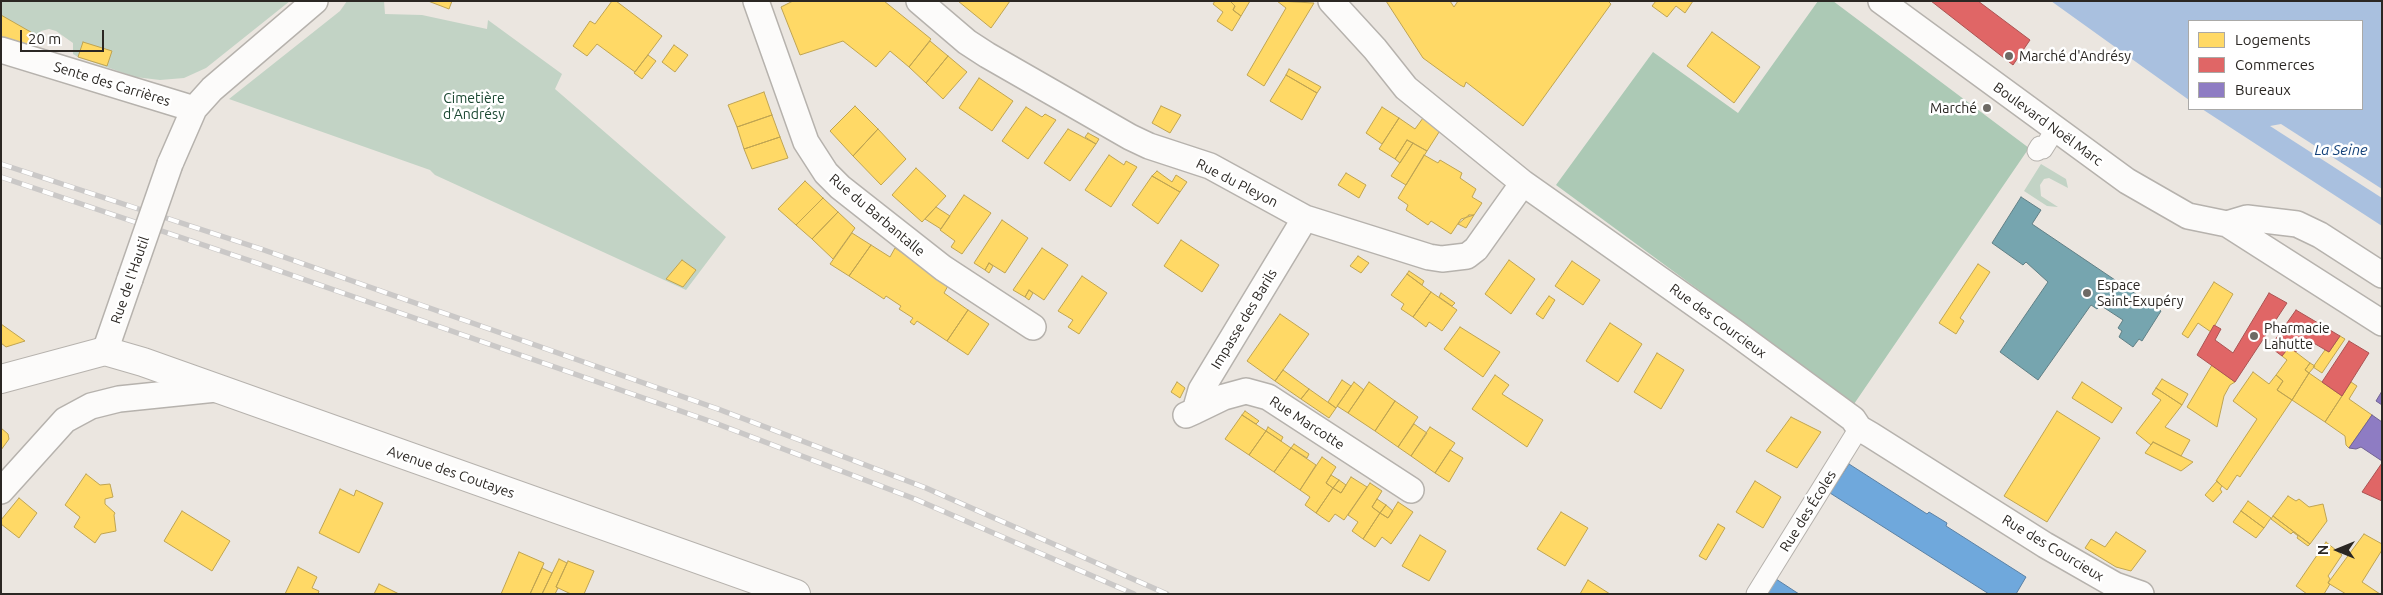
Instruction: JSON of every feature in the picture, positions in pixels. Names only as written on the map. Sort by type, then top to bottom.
[{"type":"street","name":"Rue de l'Hautil","points":[[105,351],[170,164],[194,109],[212,89],[315,1]]},
{"type":"street","name":"Rue du Barbantalle","points":[[756,1],[806,142],[826,173],[840,187],[929,258],[1033,327]]},
{"type":"street","name":"Rue du Pleyon","points":[[919,1],[967,42],[987,55],[1149,146],[1210,166],[1305,218],[1429,257],[1457,258],[1467,256],[1476,249],[1522,183]]},
{"type":"street","name":"Boulevard Noël Marc","points":[[1881,1],[2126,181],[2188,216],[2227,224],[2382,323]]},
{"type":"street","name":"Rue des Courcieux","points":[[1334,5],[1406,88],[1522,183],[1733,331],[1853,419],[1859,428],[2045,545],[2115,585],[2139,593]]},
{"type":"street","name":"Sente des Carrières","points":[[1,50],[194,109]]},
{"type":"street","points":[[2037,151],[2040,146],[2043,149],[2055,130]]},
{"type":"street","name":"Impasse des Barils","points":[[1190,413],[1201,390],[1305,218]]},
{"type":"street","name":"Boulevard Noël Marc","points":[[2227,224],[2247,218],[2297,224],[2320,235],[2382,274]]},
{"type":"street","points":[[1,379],[105,351]]},
{"type":"street","name":"Avenue des Coutayes","points":[[105,351],[143,362],[796,594]]},
{"type":"street","points":[[1,491],[65,420],[91,406],[119,399],[216,389]]},
{"type":"street","name":"Rue Marcotte","points":[[1190,413],[1224,397],[1246,391],[1268,397],[1411,490]]},
{"type":"street","name":"Rue des Écoles","points":[[1756,594],[1859,428]]},
{"type":"green space","points":[[1,1],[290,1],[206,68],[184,78],[160,80],[135,77],[78,57],[73,54],[73,43],[56,31],[49,29],[41,31],[31,44],[21,49],[1,42]]},
{"type":"green space","name":"Cimetière d'Andrésy","points":[[347,1],[384,1],[385,14],[422,15],[487,29],[488,20],[562,74],[555,89],[726,237],[686,290],[435,175],[430,170],[229,99],[340,11]]},
{"type":"green space","points":[[1818,1],[1833,1],[2029,148],[1854,404],[1556,185],[1653,52],[1738,113]]},
{"type":"green space","points":[[2041,164],[2066,179],[2068,188],[2049,178],[2044,179],[2040,185],[2041,196],[2058,207],[2047,206],[2024,191]]},
{"type":"water","name":"La Seine","points":[[2051,1],[2382,1],[2382,226],[2204,110],[2363,110],[2363,20],[2188,20],[2188,99]]},
{"type":"pier","points":[[2281,124],[2382,189],[2382,198],[2270,126]]},
{"type":"building: Logements","points":[[428,1],[452,1],[449,9]]},
{"type":"building: Logements","points":[[612,1],[616,1],[662,36],[635,72],[597,44],[587,56],[573,46],[590,21],[595,24]]},
{"type":"building: Logements","points":[[793,1],[884,1],[931,39],[909,67],[890,51],[876,67],[843,41],[800,55],[781,7]]},
{"type":"building: Logements","points":[[958,1],[1010,1],[991,28]]},
{"type":"building: Logements","points":[[1215,1],[1230,1],[1235,6],[1233,10],[1241,16],[1232,31],[1217,21],[1223,12],[1213,4]]},
{"type":"building: Logements","points":[[1230,1],[1250,1],[1241,16],[1233,10],[1235,6]]},
{"type":"building: Logements","points":[[1277,1],[1314,3],[1264,86],[1247,75],[1286,8]]},
{"type":"building: Logements","points":[[1386,1],[1450,1],[1454,7],[1458,1],[1608,1],[1611,4],[1523,126],[1466,82],[1464,87],[1460,85],[1423,58]]},
{"type":"building: Logements","points":[[1656,1],[1693,1],[1685,13],[1676,6],[1667,17],[1652,6]]},
{"type":"building: Logements","points":[[1,15],[36,35],[31,44],[21,49],[1,42]]},
{"type":"building: Logements","points":[[1712,32],[1760,67],[1734,103],[1687,66]]},
{"type":"building: Logements","points":[[930,41],[948,56],[926,83],[909,67]]},
{"type":"building: Logements","points":[[83,42],[112,51],[107,66],[78,57]]},
{"type":"building: Logements","points":[[674,45],[688,55],[675,72],[662,62]]},
{"type":"building: Logements","points":[[648,55],[656,61],[642,79],[634,73]]},
{"type":"building: Logements","points":[[948,56],[967,72],[943,99],[926,83]]},
{"type":"building: Logements","points":[[1289,69],[1321,87],[1317,93],[1286,75]]},
{"type":"building: Logements","points":[[1286,75],[1317,93],[1302,120],[1270,101]]},
{"type":"building: Logements","points":[[979,78],[1013,101],[992,131],[959,108]]},
{"type":"building: Logements","points":[[764,92],[772,115],[737,127],[728,105]]},
{"type":"building: Logements","points":[[855,106],[878,129],[853,156],[830,131]]},
{"type":"building: Logements","points":[[1161,106],[1181,115],[1170,133],[1152,123]]},
{"type":"building: Logements","points":[[1026,107],[1042,117],[1045,114],[1056,120],[1028,159],[1002,141]]},
{"type":"building: Logements","points":[[1382,107],[1399,118],[1382,144],[1366,133]]},
{"type":"building: Logements","points":[[772,115],[780,137],[744,149],[737,127]]},
{"type":"building: Logements","points":[[1399,118],[1415,129],[1423,118],[1441,129],[1427,151],[1407,140],[1395,159],[1379,149]]},
{"type":"building: Logements","points":[[878,129],[906,159],[881,185],[853,156]]},
{"type":"building: Logements","points":[[1068,129],[1096,144],[1070,181],[1044,163]]},
{"type":"building: Logements","points":[[1088,133],[1099,139],[1096,144],[1085,137]]},
{"type":"building: Logements","points":[[780,137],[788,158],[752,169],[744,149]]},
{"type":"building: Logements","points":[[1407,140],[1413,143],[1400,163],[1395,159]]},
{"type":"building: Logements","points":[[1413,143],[1427,151],[1406,185],[1391,176]]},
{"type":"building: Logements","points":[[1109,155],[1124,165],[1126,161],[1137,167],[1111,207],[1085,190]]},
{"type":"building: Logements","points":[[1424,155],[1438,163],[1440,160],[1462,173],[1460,178],[1476,189],[1472,197],[1482,203],[1474,215],[1461,219],[1451,234],[1431,221],[1428,225],[1406,210],[1408,205],[1398,198]]},
{"type":"building: Logements","points":[[916,168],[946,196],[922,222],[892,195]]},
{"type":"building: Logements","points":[[1157,171],[1172,182],[1176,175],[1187,182],[1180,192],[1152,176]]},
{"type":"building: Logements","points":[[1346,173],[1366,185],[1359,198],[1338,185]]},
{"type":"building: Logements","points":[[1152,176],[1180,192],[1158,224],[1132,205]]},
{"type":"building: Logements","points":[[805,181],[823,198],[796,225],[778,209]]},
{"type":"building: Logements","points":[[964,195],[991,213],[962,254],[951,247],[955,241],[940,230]]},
{"type":"building: Logements","points":[[823,198],[838,212],[812,239],[796,225]]},
{"type":"building: Logements","points":[[936,207],[950,216],[941,229],[925,219]]},
{"type":"building: Logements","points":[[838,212],[855,228],[833,259],[812,239]]},
{"type":"building: Logements","points":[[1469,215],[1474,215],[1466,228],[1458,224]]},
{"type":"building: Logements","points":[[1002,220],[1028,238],[1005,273],[989,263],[985,270],[974,263]]},
{"type":"building: Logements","points":[[852,233],[871,245],[849,276],[830,264]]},
{"type":"building: Logements","points":[[1181,240],[1219,265],[1202,292],[1164,266]]},
{"type":"building: Logements","points":[[871,245],[890,257],[895,248],[949,284],[944,293],[968,310],[947,341],[917,321],[914,325],[910,322],[913,318],[899,309],[901,306],[886,296],[884,299],[849,276]]},
{"type":"building: Logements","points":[[1042,248],[1068,265],[1044,300],[1029,290],[1025,297],[1013,290]]},
{"type":"building: Logements","points":[[1358,256],[1369,263],[1361,273],[1350,266]]},
{"type":"building: Logements","points":[[682,260],[696,270],[683,287],[666,279]]},
{"type":"building: Logements","points":[[1509,260],[1535,279],[1511,314],[1485,294]]},
{"type":"building: Logements","points":[[1572,261],[1600,280],[1583,305],[1555,286]]},
{"type":"building: Logements","points":[[989,263],[993,266],[989,273],[985,270]]},
{"type":"building: Logements","points":[[1978,264],[1990,272],[1960,318],[1964,321],[1956,334],[1939,323]]},
{"type":"building: Logements","points":[[1409,271],[1424,281],[1422,285],[1407,274]]},
{"type":"building: Logements","points":[[1407,274],[1431,292],[1413,317],[1401,309],[1404,304],[1391,295]]},
{"type":"building: Logements","points":[[1082,276],[1107,293],[1079,334],[1068,327],[1073,320],[1058,311]]},
{"type":"building: Logements","points":[[2214,282],[2233,294],[2211,332],[2198,323],[2188,338],[2182,334]]},
{"type":"building: Logements","points":[[1029,290],[1033,293],[1029,300],[1025,297]]},
{"type":"building: Logements","points":[[1431,292],[1457,310],[1442,331],[1429,322],[1426,327],[1413,317]]},
{"type":"building: Logements","points":[[1441,293],[1455,303],[1452,306],[1439,297]]},
{"type":"building: Logements","points":[[1549,296],[1555,300],[1543,319],[1536,314]]},
{"type":"building: Logements","points":[[968,310],[989,324],[968,355],[947,341]]},
{"type":"building: Logements","points":[[1280,314],[1309,334],[1275,381],[1247,361]]},
{"type":"building: Logements","points":[[1610,323],[1642,344],[1618,382],[1586,361]]},
{"type":"building: Logements","points":[[1,324],[25,341],[6,347],[1,343]]},
{"type":"building: Logements","points":[[1460,327],[1500,352],[1483,377],[1444,349]]},
{"type":"building: Logements","points":[[2340,336],[2345,339],[2322,373],[2313,367],[2325,350],[2329,352]]},
{"type":"building: Logements","points":[[2289,347],[2310,363],[2305,370],[2309,373],[2292,400],[2277,390],[2283,381],[2276,375],[2287,360],[2282,356]]},
{"type":"building: Logements","points":[[1657,353],[1684,370],[1661,409],[1634,392]]},
{"type":"building: Logements","points":[[2310,363],[2315,366],[2309,373],[2305,370]]},
{"type":"building: Logements","points":[[2212,365],[2235,382],[2230,385],[2224,396],[2217,427],[2187,407]]},
{"type":"building: Logements","points":[[1283,370],[1309,389],[1301,399],[1275,381]]},
{"type":"building: Logements","points":[[2253,372],[2269,384],[2276,375],[2283,381],[2277,390],[2292,400],[2240,477],[2237,475],[2227,490],[2216,481],[2257,419],[2233,401]]},
{"type":"building: Logements","points":[[2309,373],[2342,396],[2325,422],[2292,400]]},
{"type":"building: Logements","points":[[1495,375],[1509,385],[1502,394],[1543,420],[1527,447],[1472,409]]},
{"type":"building: Logements","points":[[2162,379],[2188,394],[2182,405],[2156,388]]},
{"type":"building: Logements","points":[[1342,380],[1351,386],[1336,408],[1328,402]]},
{"type":"building: Logements","points":[[1177,382],[1185,388],[1180,398],[1171,392]]},
{"type":"building: Logements","points":[[1354,382],[1364,390],[1348,413],[1337,406]]},
{"type":"building: Logements","points":[[1369,382],[1395,401],[1375,431],[1348,413]]},
{"type":"building: Logements","points":[[2082,382],[2122,408],[2112,423],[2072,398]]},
{"type":"building: Logements","points":[[2351,382],[2357,386],[2349,399],[2372,415],[2349,448],[2346,445],[2345,436],[2325,422]]},
{"type":"building: Logements","points":[[2156,388],[2182,405],[2165,427],[2190,440],[2181,456],[2153,442],[2151,445],[2136,433],[2161,400],[2152,394]]},
{"type":"building: Logements","points":[[1309,389],[1336,408],[1329,418],[1301,399]]},
{"type":"building: Logements","points":[[1395,401],[1418,417],[1398,447],[1375,431]]},
{"type":"building: Logements","points":[[1245,411],[1259,421],[1256,424],[1242,415]]},
{"type":"building: Logements","points":[[2057,411],[2100,438],[2047,522],[2004,496]]},
{"type":"building: Logements","points":[[1242,415],[1266,431],[1249,455],[1225,439]]},
{"type":"building: Logements","points":[[1791,417],[1821,432],[1797,468],[1766,451]]},
{"type":"building: Logements","points":[[1414,424],[1427,433],[1411,456],[1398,447]]},
{"type":"building: Logements","points":[[1268,427],[1283,437],[1281,441],[1266,431]]},
{"type":"building: Logements","points":[[1430,427],[1455,443],[1435,473],[1411,456]]},
{"type":"building: Logements","points":[[1,428],[8,434],[9,439],[1,450]]},
{"type":"building: Logements","points":[[1266,431],[1291,448],[1274,472],[1249,455]]},
{"type":"building: Logements","points":[[2153,442],[2193,462],[2181,471],[2145,453]]},
{"type":"building: Logements","points":[[1294,444],[1309,454],[1307,458],[1291,448]]},
{"type":"building: Logements","points":[[1291,448],[1316,465],[1300,490],[1274,472]]},
{"type":"building: Logements","points":[[1450,450],[1463,458],[1449,482],[1435,473]]},
{"type":"building: Logements","points":[[1322,457],[1336,467],[1326,483],[1333,488],[1316,513],[1305,505],[1310,497],[1300,490]]},
{"type":"building: Logements","points":[[86,474],[100,485],[110,484],[113,497],[105,499],[105,504],[115,513],[116,531],[101,534],[95,543],[74,527],[80,517],[65,505]]},
{"type":"building: Logements","points":[[1331,475],[1339,480],[1333,488],[1326,483]]},
{"type":"building: Logements","points":[[1351,477],[1367,487],[1344,520],[1335,514],[1329,522],[1316,513],[1333,488],[1341,493]]},
{"type":"building: Logements","points":[[1339,480],[1346,485],[1341,493],[1333,488]]},
{"type":"building: Logements","points":[[1755,481],[1781,497],[1763,528],[1736,512]]},
{"type":"building: Logements","points":[[2217,481],[2222,486],[2220,489],[2222,492],[2213,502],[2205,495]]},
{"type":"building: Logements","points":[[1370,483],[1382,491],[1372,507],[1380,513],[1363,539],[1352,531],[1358,522],[1348,515]]},
{"type":"building: Logements","points":[[340,489],[354,496],[356,490],[383,503],[359,553],[319,533]]},
{"type":"building: Logements","points":[[2288,496],[2296,501],[2299,499],[2309,507],[2323,504],[2327,521],[2310,544],[2273,516]]},
{"type":"building: Logements","points":[[19,498],[37,513],[19,538],[1,524],[1,520]]},
{"type":"building: Logements","points":[[1377,499],[1386,505],[1380,513],[1372,507]]},
{"type":"building: Logements","points":[[2248,501],[2271,518],[2264,528],[2241,511]]},
{"type":"building: Logements","points":[[1398,502],[1413,512],[1391,544],[1382,537],[1375,547],[1363,539],[1380,513],[1388,518]]},
{"type":"building: Logements","points":[[1386,505],[1393,511],[1388,518],[1380,513]]},
{"type":"building: Logements","points":[[182,511],[230,541],[212,571],[164,541]]},
{"type":"building: Logements","points":[[2241,511],[2264,528],[2256,538],[2233,522]]},
{"type":"building: Logements","points":[[1561,512],[1588,528],[1565,566],[1537,549]]},
{"type":"building: Logements","points":[[2273,516],[2310,544],[2308,546],[2297,538],[2298,536],[2293,532],[2291,534],[2271,519]]},
{"type":"building: Logements","points":[[1718,524],[1725,528],[1706,560],[1699,556]]},
{"type":"building: Logements","points":[[2116,532],[2146,551],[2131,571],[2116,567],[2085,548],[2091,539],[2105,547]]},
{"type":"building: Logements","points":[[2364,534],[2382,544],[2382,550],[2362,582],[2380,594],[2346,594],[2328,583]]},
{"type":"building: Logements","points":[[1420,535],[1446,551],[1429,581],[1402,566]]},
{"type":"building: Logements","points":[[2326,542],[2342,555],[2328,576],[2330,579],[2328,583],[2330,584],[2324,594],[2307,594],[2296,586]]},
{"type":"building: Logements","points":[[519,552],[544,563],[542,568],[530,594],[501,594]]},
{"type":"building: Logements","points":[[559,559],[567,563],[556,587],[558,588],[555,594],[542,594]]},
{"type":"building: Logements","points":[[568,561],[594,571],[584,594],[571,594],[556,587]]},
{"type":"building: Logements","points":[[298,567],[317,577],[312,588],[319,591],[318,594],[285,594]]},
{"type":"building: Logements","points":[[542,568],[552,573],[542,594],[530,594]]},
{"type":"building: Logements","points":[[1588,580],[1610,594],[1580,594]]},
{"type":"building: Logements","points":[[379,584],[399,594],[374,594]]},
{"type":"building: Commerces","name":"Marché d'Andrésy","points":[[1931,1],[1978,1],[2030,40],[2013,65]]},
{"type":"building: Commerces","name":"Pharmacie Lahutte","points":[[2269,293],[2287,303],[2235,382],[2197,355],[2214,325],[2221,329],[2215,340],[2233,353]]},
{"type":"building: Commerces","points":[[2296,310],[2340,336],[2329,352],[2305,338],[2296,352],[2289,347],[2282,356],[2270,347]]},
{"type":"building: Commerces","points":[[2349,341],[2369,353],[2342,396],[2322,382]]},
{"type":"building: Commerces","points":[[2382,463],[2382,501],[2362,492]]},
{"type":"building: Bureaux","points":[[2382,391],[2382,405],[2376,401]]},
{"type":"building: Bureaux","points":[[2372,415],[2382,422],[2382,461],[2361,447],[2356,449],[2349,448]]},
{"type":"building: Écoles","points":[[1849,464],[1927,514],[1929,512],[1947,523],[1946,526],[2026,577],[2016,594],[1989,594],[1830,493]]},
{"type":"building: Écoles","points":[[1776,579],[1799,594],[1766,594]]},
{"type":"building: Public","name":"Espace Saint-Exupéry","points":[[2021,197],[2041,210],[2032,224],[2161,311],[2142,341],[2139,339],[2133,347],[2119,337],[2122,331],[2118,328],[2123,320],[2100,305],[2097,309],[2091,305],[2038,380],[2000,352],[2048,282],[2026,262],[2023,265],[1992,243]]},
{"type":"railway","points":[[1,164],[261,249],[718,409],[926,488],[1167,594]]},
{"type":"railway","points":[[1,177],[257,263],[715,423],[915,499],[1134,594]]},
{"type":"place","name":"Marché d'Andrésy","points":[[2009,56]]},
{"type":"place","name":"Marché","points":[[1987,108]]},
{"type":"place","name":"Espace Saint-Exupéry","points":[[2087,293]]},
{"type":"place","name":"Pharmacie Lahutte","points":[[2254,336]]}]
